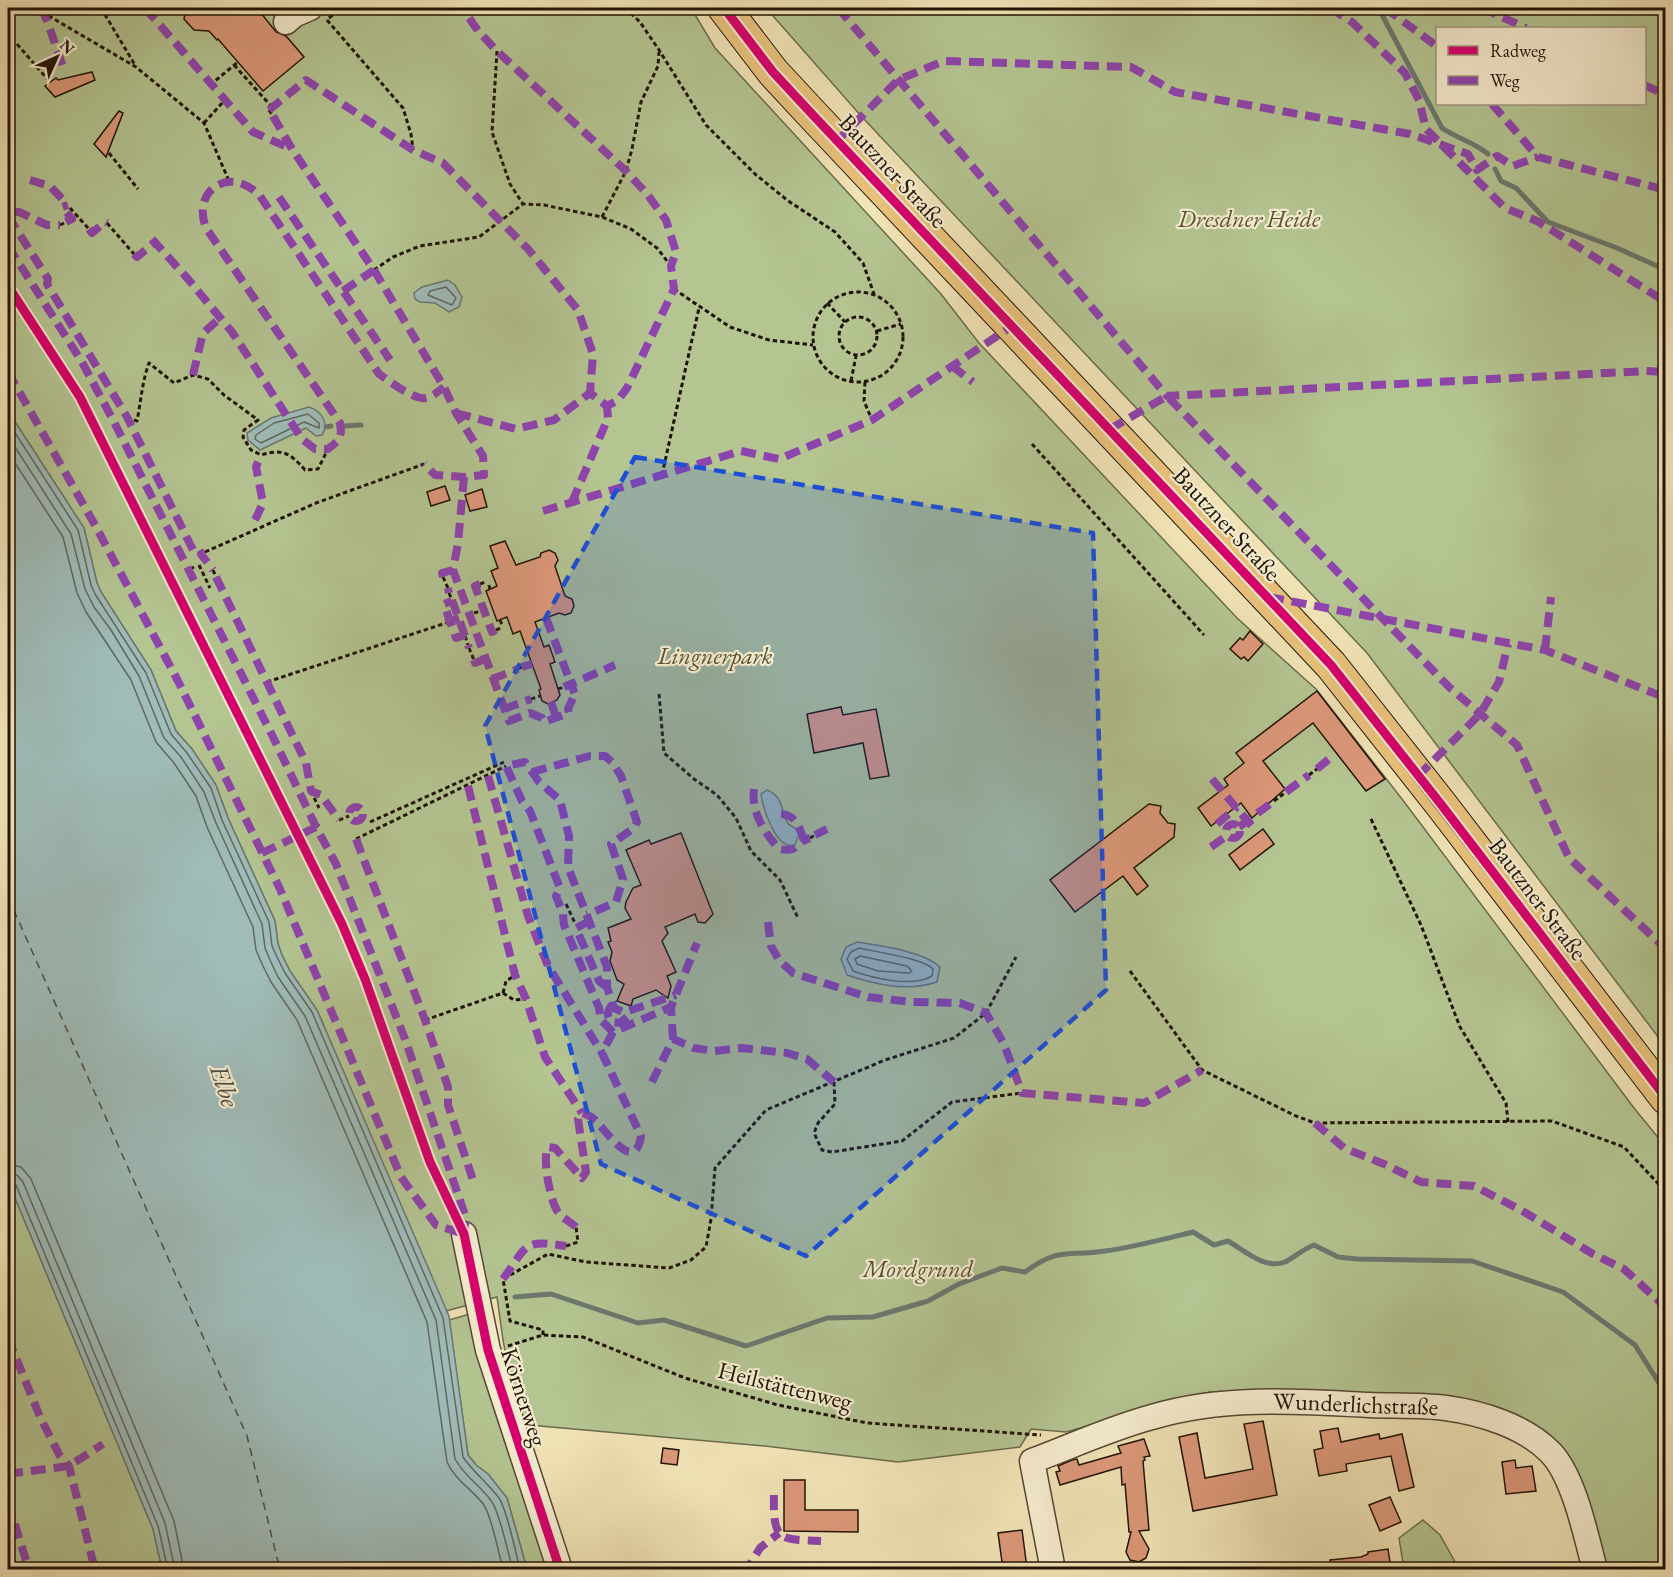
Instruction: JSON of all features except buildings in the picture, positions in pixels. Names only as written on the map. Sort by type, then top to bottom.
[{"type":"main road","name":"Bautzner Straße","points":[[724,8],[773,72],[1331,665],[1440,803],[1665,1098]]},
{"type":"street","points":[[286,22],[294,15],[310,8]]},
{"type":"street","name":"Körnerweg","points":[[464,1234],[488,1350],[560,1569]]},
{"type":"street","name":"Wunderlichstraße","points":[[1053,1569],[1032,1461],[1152,1416],[1218,1404],[1307,1401],[1446,1408],[1483,1416],[1509,1425],[1549,1451],[1564,1469],[1595,1569]]},
{"type":"path","points":[[101,8],[136,67]]},
{"type":"path","points":[[341,8],[327,20],[403,108],[413,150]]},
{"type":"path","points":[[625,8],[640,22],[706,125],[755,174],[788,200],[835,231],[863,263],[874,294]]},
{"type":"path","points":[[42,12],[136,67],[204,123],[229,181]]},
{"type":"path","points":[[17,44],[49,81]]},
{"type":"path","points":[[602,217],[626,171],[641,102],[657,66],[659,50]]},
{"type":"path","points":[[497,51],[492,132],[510,184],[524,204]]},
{"type":"path","points":[[210,85],[236,63],[273,116]]},
{"type":"path","points":[[204,123],[224,101]]},
{"type":"path","points":[[109,153],[138,189]]},
{"type":"path","points":[[374,270],[393,257],[420,246],[479,237],[524,204],[544,205],[602,217],[631,229],[657,248],[671,266]]},
{"type":"path","points":[[70,208],[89,229]]},
{"type":"path","points":[[8,217],[15,212]]},
{"type":"path","points":[[60,225],[66,222]]},
{"type":"path","points":[[106,223],[134,254]]},
{"type":"path","points":[[674,289],[730,327],[769,340],[813,345]]},
{"type":"path","points":[[858,291],[874,294],[891,306],[902,324],[903,339],[900,355],[891,368],[865,382],[837,377],[826,369],[813,345],[813,330],[818,315],[827,303],[841,294],[858,291]]},
{"type":"path","points":[[827,303],[845,322]]},
{"type":"path","points":[[662,475],[699,308]]},
{"type":"path","points":[[860,317],[873,324],[877,331],[875,347],[867,354],[856,356],[850,354],[841,345],[839,333],[845,322],[852,318],[860,317]]},
{"type":"path","points":[[877,331],[902,324]]},
{"type":"path","points":[[850,381],[856,356]]},
{"type":"path","points":[[127,417],[137,421],[142,396],[141,385],[149,363],[174,383],[193,375],[208,379],[224,395],[258,420],[244,430],[243,437],[251,450],[261,454],[275,450],[293,456],[305,470],[318,469],[328,449]]},
{"type":"path","points":[[865,382],[864,401],[872,420]]},
{"type":"path","points":[[1032,444],[1204,635]]},
{"type":"path","points":[[205,552],[316,504],[424,464]]},
{"type":"path","points":[[190,569],[197,566],[210,588]]},
{"type":"path","points":[[213,570],[216,577]]},
{"type":"path","points":[[443,577],[452,600]]},
{"type":"path","points":[[480,584],[488,586]]},
{"type":"path","points":[[474,613],[480,611]]},
{"type":"path","points":[[496,630],[501,627],[500,620]]},
{"type":"path","points":[[267,682],[446,622]]},
{"type":"path","points":[[465,636],[474,660]]},
{"type":"path","points":[[558,689],[564,687]]},
{"type":"path","points":[[659,694],[664,753],[717,795],[736,818],[751,851],[780,880],[798,918]]},
{"type":"path","points":[[531,699],[540,696]]},
{"type":"path","points":[[356,839],[505,764],[370,822]]},
{"type":"path","points":[[1309,775],[1317,769]]},
{"type":"path","points":[[311,791],[319,808]]},
{"type":"path","points":[[1274,801],[1286,792]]},
{"type":"path","points":[[339,820],[349,816]]},
{"type":"path","points":[[1371,819],[1421,925],[1460,1027],[1506,1103],[1508,1122]]},
{"type":"path","points":[[810,838],[815,835]]},
{"type":"path","points":[[566,904],[575,923]]},
{"type":"path","points":[[543,1335],[543,1330],[510,1321],[503,1279],[548,1254],[586,1262],[669,1269],[692,1260],[706,1247],[711,1219],[714,1168],[766,1110],[885,1060],[954,1038],[986,1013],[1016,957]]},
{"type":"path","points":[[1130,971],[1202,1070],[1296,1116],[1315,1123],[1552,1121],[1624,1147],[1665,1192]]},
{"type":"path","points":[[502,993],[506,981],[514,976]]},
{"type":"path","points":[[425,1020],[502,993],[514,1000],[526,999]]},
{"type":"path","points":[[834,1082],[835,1104],[819,1123],[814,1133],[822,1150],[832,1152],[902,1141],[952,1102],[1022,1093]]},
{"type":"path","points":[[566,1246],[578,1242],[576,1227]]},
{"type":"highlighted area","points":[[635,457],[1093,533],[1106,990],[806,1256],[601,1164],[485,726]]},
{"type":"green space","name":"Lingnerpark","points":[[8,8],[691,8],[715,48],[941,294],[979,343],[1237,618],[1316,689],[1665,1146],[1665,1569],[1602,1569],[1534,1432],[1308,1395],[1210,1392],[1066,1432],[1031,1429],[1020,1447],[898,1462],[765,1446],[518,1424],[497,1297],[446,1311],[317,1010],[290,971],[282,955],[275,921],[228,818],[216,785],[192,749],[176,731],[151,670],[101,592],[84,528],[8,411]]},
{"type":"green space","name":"Dresdner Heide","points":[[766,8],[1665,8],[1665,1046],[1367,653],[862,117]]},
{"type":"green space","points":[[8,1181],[153,1529],[162,1569],[8,1569]]},
{"type":"green space","points":[[477,1312],[555,1569],[527,1569],[507,1498],[488,1474],[468,1455],[449,1320]]},
{"type":"green space","points":[[1423,1520],[1440,1535],[1459,1569],[1404,1569],[1399,1538]]},
{"type":"water","points":[[448,280],[455,285],[462,297],[459,307],[449,312],[435,303],[420,302],[415,299],[414,293],[422,287]]},
{"type":"water","points":[[309,407],[317,411],[325,422],[322,435],[316,436],[306,428],[260,450],[248,440],[247,433],[271,418]]},
{"type":"water","name":"Elbe","points":[[8,411],[84,528],[101,592],[151,670],[176,731],[192,749],[216,785],[228,818],[275,921],[282,955],[290,971],[317,1010],[449,1316],[468,1455],[488,1474],[507,1498],[527,1569],[162,1569],[153,1529],[8,1181]]},
{"type":"water","points":[[767,790],[776,796],[788,824],[799,834],[795,845],[782,842],[776,835],[764,809],[761,794]]},
{"type":"water","points":[[857,942],[901,950],[932,961],[940,967],[937,982],[903,987],[870,982],[847,975],[841,959],[846,947]]},
{"type":"waterway","points":[[1380,11],[1442,128],[1488,154]]},
{"type":"waterway","points":[[1495,169],[1501,181],[1516,188],[1548,222],[1617,248],[1666,270]]},
{"type":"waterway","points":[[344,426],[361,425]]},
{"type":"waterway","points":[[326,427],[331,426]]},
{"type":"waterway","points":[[515,1297],[551,1294],[638,1323],[664,1320],[746,1346],[827,1318],[873,1317],[928,1301],[959,1284],[1002,1268],[1025,1272],[1047,1259],[1064,1254],[1116,1249],[1193,1232],[1214,1245],[1228,1241],[1255,1258],[1270,1263],[1285,1262],[1314,1245],[1338,1257],[1357,1259],[1472,1261],[1563,1292],[1635,1345],[1666,1394]]},
{"type":"ferry route","points":[[8,897],[247,1436],[280,1570]]},
{"type":"tram line","points":[[719,8],[761,64],[1327,667],[1666,1105]]},
{"type":"marked path","points":[[41,8],[64,70]]},
{"type":"marked path","points":[[145,8],[253,132],[292,149]]},
{"type":"marked path","points":[[456,413],[516,429],[554,420],[590,393],[607,406],[618,400],[627,388],[674,289],[671,266],[676,252],[666,220],[647,194],[626,171],[497,51],[479,32],[462,8]]},
{"type":"marked path","points":[[838,8],[1167,396],[1646,371],[1666,372]]},
{"type":"marked path","points":[[1330,8],[1352,22],[1405,73],[1419,100],[1426,129],[1505,208],[1537,221],[1666,302]]},
{"type":"marked path","points":[[1385,8],[1436,46]]},
{"type":"marked path","points":[[1482,8],[1524,27]]},
{"type":"marked path","points":[[837,141],[898,80],[944,61],[1131,67],[1175,92],[1410,134],[1468,154],[1477,170],[1497,156],[1513,166],[1538,157]]},
{"type":"marked path","points":[[269,110],[306,80],[413,150],[443,163],[528,249],[578,310],[593,354],[590,393]]},
{"type":"marked path","points":[[1646,86],[1666,95]]},
{"type":"marked path","points":[[1493,105],[1538,157],[1666,190]]},
{"type":"marked path","points":[[273,116],[292,149],[374,270],[444,387],[456,413],[483,456],[484,475],[464,477],[435,475],[424,464]]},
{"type":"marked path","points":[[8,144],[9,152]]},
{"type":"marked path","points":[[30,180],[50,186],[67,204]]},
{"type":"marked path","points":[[152,239],[232,332],[302,439],[315,449],[328,449],[339,440],[340,423],[206,228],[203,214],[204,202],[216,186],[226,182],[237,182],[249,187],[260,196],[379,374],[402,390],[422,398],[427,398],[444,387]]},
{"type":"marked path","points":[[279,197],[390,360]]},
{"type":"marked path","points":[[66,222],[72,219],[62,207],[68,205]]},
{"type":"marked path","points":[[15,212],[47,225],[60,225]]},
{"type":"marked path","points":[[8,216],[48,279],[47,284],[127,417],[194,552],[201,554]]},
{"type":"marked path","points":[[89,229],[92,233],[105,222],[107,223]]},
{"type":"marked path","points":[[134,254],[137,257],[154,243]]},
{"type":"marked path","points":[[8,246],[82,362],[114,422],[336,864],[405,1039],[466,1218],[464,1231]]},
{"type":"marked path","points":[[343,291],[374,270]]},
{"type":"marked path","points":[[193,375],[203,333],[220,318]]},
{"type":"marked path","points":[[543,511],[741,451],[779,459],[872,420],[1012,326]]},
{"type":"marked path","points":[[952,366],[973,382]]},
{"type":"marked path","points":[[8,372],[95,525],[178,681],[280,889],[401,1177],[436,1225],[464,1234]]},
{"type":"marked path","points":[[1110,429],[1167,396],[1450,688],[1517,745],[1569,858],[1666,949]]},
{"type":"marked path","points":[[572,502],[608,418],[607,406]]},
{"type":"marked path","points":[[255,520],[263,503],[256,467],[261,455]]},
{"type":"marked path","points":[[464,477],[453,570],[509,721],[530,713],[542,718],[544,722],[569,713],[568,709],[573,698],[576,697],[571,684],[615,665]]},
{"type":"marked path","points":[[205,552],[201,554],[213,570]]},
{"type":"marked path","points":[[443,577],[442,573],[453,570]]},
{"type":"marked path","points":[[216,577],[306,763],[311,791],[321,795],[339,820]]},
{"type":"marked path","points":[[480,584],[475,586],[492,632],[496,630]]},
{"type":"marked path","points":[[448,588],[449,593]]},
{"type":"marked path","points":[[1269,597],[1545,650],[1666,698]]},
{"type":"marked path","points":[[1545,650],[1551,597]]},
{"type":"marked path","points":[[452,600],[465,636]]},
{"type":"marked path","points":[[446,623],[450,621],[444,604],[452,601]]},
{"type":"marked path","points":[[459,618],[450,621],[456,638],[465,635]]},
{"type":"marked path","points":[[546,618],[571,684],[564,687]]},
{"type":"marked path","points":[[1418,776],[1480,714],[1499,682],[1508,644]]},
{"type":"marked path","points":[[474,660],[475,663],[485,659]]},
{"type":"marked path","points":[[522,667],[532,664]]},
{"type":"marked path","points":[[492,679],[518,669]]},
{"type":"marked path","points":[[504,709],[531,699]]},
{"type":"marked path","points":[[551,702],[556,717]]},
{"type":"marked path","points":[[532,772],[590,756],[605,756],[621,776],[637,822],[634,828],[611,844],[623,879],[616,902],[587,915]]},
{"type":"marked path","points":[[1317,769],[1329,759]]},
{"type":"marked path","points":[[613,1032],[601,1020],[599,1008],[564,925],[563,914],[556,896],[560,888],[530,811],[522,801],[506,766],[525,762],[539,782],[560,800],[569,836],[568,867],[607,967],[607,987],[614,1008],[623,1012],[628,1011],[676,995]]},
{"type":"marked path","points":[[1286,792],[1309,775]]},
{"type":"marked path","points":[[488,776],[528,916],[548,966],[602,1053]]},
{"type":"marked path","points":[[1212,779],[1256,831]]},
{"type":"marked path","points":[[468,786],[515,975],[526,999],[545,1057],[582,1113]]},
{"type":"marked path","points":[[754,789],[757,814],[768,836],[779,849],[791,850],[810,838]]},
{"type":"marked path","points":[[1239,827],[1274,801]]},
{"type":"marked path","points":[[353,807],[359,807],[363,814],[359,821],[353,821],[349,817],[349,811],[353,807]]},
{"type":"marked path","points":[[1217,824],[1237,807]]},
{"type":"marked path","points":[[781,814],[794,819],[804,840]]},
{"type":"marked path","points":[[1233,824],[1238,826],[1240,831],[1238,836],[1233,838],[1228,836],[1226,831],[1228,826],[1233,824]]},
{"type":"marked path","points":[[262,853],[316,827]]},
{"type":"marked path","points":[[815,835],[827,829]]},
{"type":"marked path","points":[[1211,847],[1228,835]]},
{"type":"marked path","points":[[356,839],[448,1087],[448,1105],[474,1183]]},
{"type":"marked path","points":[[590,921],[576,928],[599,981],[607,987]]},
{"type":"marked path","points":[[768,922],[771,946],[779,960],[793,973],[868,997],[912,1002],[960,1003],[986,1013],[1004,1044],[1022,1093],[1144,1103],[1202,1070]]},
{"type":"marked path","points":[[673,1039],[671,1007],[697,943]]},
{"type":"marked path","points":[[613,1004],[608,1013],[612,1022],[620,1023],[627,1017]]},
{"type":"marked path","points":[[576,1227],[560,1214],[552,1199],[546,1170],[548,1147],[555,1148],[582,1178],[586,1172],[578,1119],[582,1113],[594,1119],[612,1140],[626,1151],[633,1152],[638,1147],[641,1136],[602,1053],[613,1032],[671,1007]]},
{"type":"marked path","points":[[652,1082],[673,1039],[694,1048],[715,1051],[742,1048],[787,1053],[807,1059],[834,1082]]},
{"type":"marked path","points":[[1315,1123],[1344,1148],[1421,1182],[1474,1186],[1521,1210],[1593,1254],[1624,1269],[1661,1303],[1666,1311]]},
{"type":"marked path","points":[[503,1279],[527,1247],[541,1243],[566,1246]]},
{"type":"marked path","points":[[8,1338],[40,1417],[60,1456],[69,1466],[95,1570]]},
{"type":"marked path","points":[[8,1474],[69,1466],[103,1444]]},
{"type":"marked path","points":[[774,1495],[775,1522],[781,1535],[796,1540],[821,1541]]},
{"type":"marked path","points":[[8,1502],[29,1570]]},
{"type":"marked path","points":[[740,1567],[746,1568],[760,1548],[779,1533]]},
{"type":"marked path","points":[[8,1548],[14,1570]]},
{"type":"cycle path","points":[[724,8],[773,72],[1331,665],[1666,1098]]},
{"type":"cycle path","points":[[8,286],[80,397],[342,924],[365,979],[430,1162],[464,1234],[488,1350],[560,1570]]},
{"type":"park label","name":"Mordgrund","points":[[918,1269]]}]
